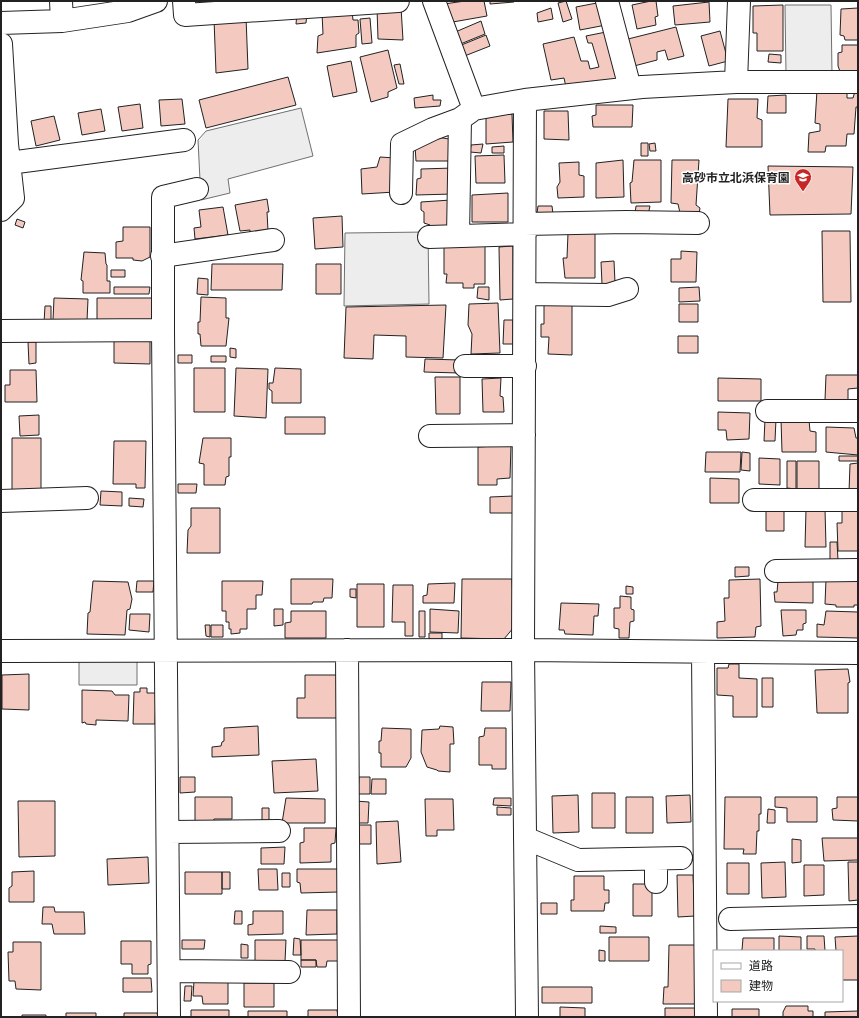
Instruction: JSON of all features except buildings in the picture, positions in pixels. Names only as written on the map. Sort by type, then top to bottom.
[{"type":"street","points":[[1,23],[61,11],[128,11],[156,1]]},
{"type":"street","points":[[184,1],[185,15],[398,1]]},
{"type":"street","points":[[434,1],[467,114],[458,236]]},
{"type":"street","points":[[608,1],[630,88]]},
{"type":"street","points":[[736,82],[739,1]]},
{"type":"street","points":[[1,44],[6,150],[13,198],[1,210]]},
{"type":"street","points":[[401,193],[402,144],[467,114],[525,100],[642,87],[736,82],[858,82]]},
{"type":"street","points":[[525,100],[523,650],[527,1017]]},
{"type":"street","points":[[6,150],[184,140]]},
{"type":"street","points":[[170,1017],[162,330],[163,197],[197,190]]},
{"type":"street","points":[[428,236],[458,236],[525,229],[626,222],[698,223]]},
{"type":"street","points":[[162,256],[273,240]]},
{"type":"street","points":[[525,294],[608,296],[627,289]]},
{"type":"street","points":[[1,331],[162,330]]},
{"type":"street","points":[[465,366],[524,366]]},
{"type":"street","points":[[767,411],[858,411]]},
{"type":"street","points":[[430,436],[524,435]]},
{"type":"street","points":[[1,501],[87,498]]},
{"type":"street","points":[[754,500],[858,500]]},
{"type":"street","points":[[790,565],[858,570]]},
{"type":"street","points":[[346,650],[349,1017]]},
{"type":"street","points":[[1,651],[523,650],[858,653]]},
{"type":"street","points":[[703,652],[706,1017]]},
{"type":"street","points":[[168,832],[279,831]]},
{"type":"street","points":[[525,838],[578,860],[681,858]]},
{"type":"street","points":[[656,859],[656,882]]},
{"type":"street","points":[[730,919],[858,916]]},
{"type":"street","points":[[169,971],[289,972]]},
{"type":"shaded area","points":[[785,5],[831,5],[832,74],[786,74]]},
{"type":"shaded area","points":[[301,108],[313,156],[228,179],[230,193],[201,200],[198,140],[206,131]]},
{"type":"shaded area","points":[[428,232],[429,304],[344,306],[345,233]]},
{"type":"shaded area","points":[[137,657],[137,685],[79,685],[79,659]]},
{"type":"place","name":"高砂市立北浜保育園","points":[[803,192]]}]
